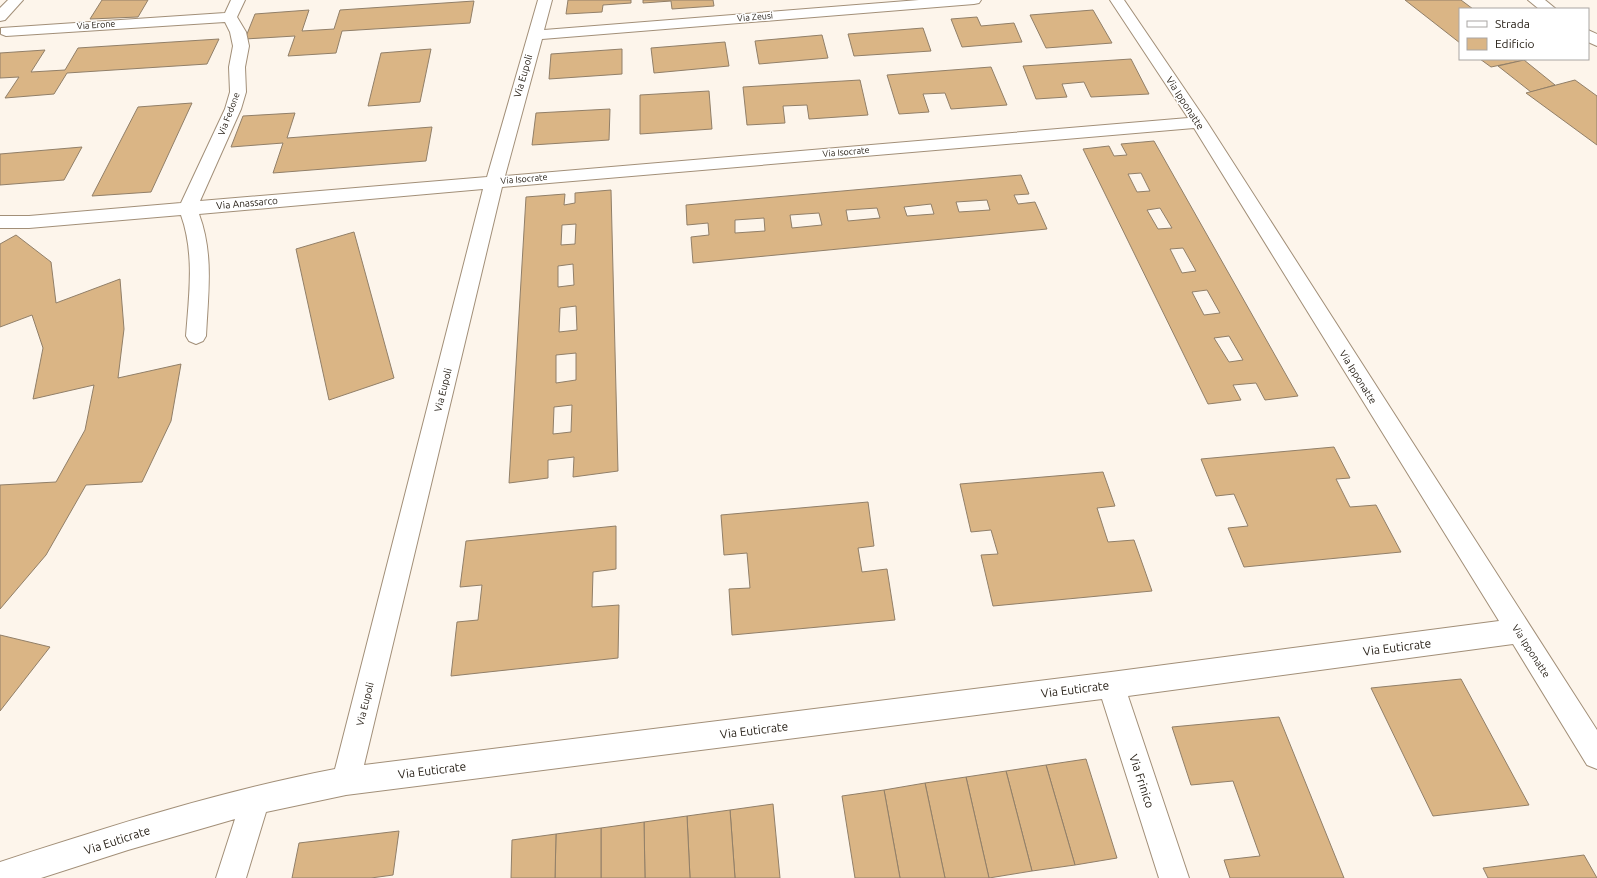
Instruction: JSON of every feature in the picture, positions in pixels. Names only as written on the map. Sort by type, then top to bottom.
[{"type":"street","points":[[0,17],[16,0]]},
{"type":"street","points":[[230,17],[238,0]]},
{"type":"street","name":"Via Eupoli","points":[[346,781],[494,182],[545,0]]},
{"type":"street","name":"Via Zeusi","points":[[535,35],[974,0]]},
{"type":"street","name":"Via Ipponatte","points":[[1117,0],[1199,122],[1597,755]]},
{"type":"street","points":[[1535,0],[1547,8]]},
{"type":"street","name":"Via Erone","points":[[6,31],[190,12],[230,17]]},
{"type":"street","name":"Via Fedone","points":[[188,208],[233,109],[238,92],[237,67],[240,38],[230,17]]},
{"type":"street","name":"Via Isocrate","points":[[494,182],[1199,122]]},
{"type":"street","name":"Via Anassarco","points":[[0,222],[29,222],[494,182]]},
{"type":"street","points":[[188,208],[197,234],[200,269],[196,336]]},
{"type":"street","name":"Via Euticrate","points":[[0,877],[204,813],[256,799],[346,781],[1111,685],[1518,631]]},
{"type":"street","name":"Via Frinico","points":[[1111,685],[1174,878]]},
{"type":"street","points":[[231,878],[256,799]]},
{"type":"building","points":[[102,0],[148,0],[138,17],[90,19]]},
{"type":"building","points":[[568,0],[631,0],[631,3],[603,5],[602,12],[566,14]]},
{"type":"building","points":[[643,0],[713,0],[714,6],[672,9],[671,1],[643,3]]},
{"type":"building","points":[[1405,0],[1461,0],[1472,8],[1459,8],[1459,42]]},
{"type":"building","points":[[474,1],[470,23],[342,31],[336,53],[288,56],[295,36],[245,39],[255,14],[309,10],[302,31],[334,29],[340,10]]},
{"type":"building","points":[[1093,10],[1112,43],[1046,48],[1030,15]]},
{"type":"building","points":[[977,17],[981,26],[1014,23],[1022,42],[962,47],[951,19]]},
{"type":"building","points":[[923,28],[931,51],[854,56],[848,34]]},
{"type":"building","points":[[822,35],[828,58],[759,64],[755,41]]},
{"type":"building","points":[[219,39],[207,64],[67,73],[54,94],[5,98],[19,77],[0,78],[0,53],[45,50],[31,72],[65,70],[78,48]]},
{"type":"building","points":[[725,42],[729,66],[654,73],[651,48]]},
{"type":"building","points":[[431,49],[420,102],[368,106],[381,53]]},
{"type":"building","points":[[622,49],[622,74],[549,79],[551,54]]},
{"type":"building","points":[[1131,59],[1149,94],[1091,97],[1084,82],[1062,84],[1067,97],[1036,99],[1023,66]]},
{"type":"building","points":[[1481,60],[1525,60],[1491,67]]},
{"type":"building","points":[[1524,60],[1555,85],[1531,92],[1498,66]]},
{"type":"building","points":[[991,67],[1007,105],[951,109],[945,93],[923,94],[929,112],[899,114],[887,75]]},
{"type":"building","points":[[860,80],[868,115],[809,119],[807,105],[783,106],[785,123],[747,125],[743,87]]},
{"type":"building","points":[[1575,80],[1597,96],[1597,145],[1526,93]]},
{"type":"building","points":[[709,91],[712,129],[640,134],[640,95]]},
{"type":"building","points":[[192,103],[151,192],[92,196],[138,107]]},
{"type":"building","points":[[610,109],[609,140],[532,145],[536,113]]},
{"type":"building","points":[[295,113],[287,138],[432,127],[426,161],[273,173],[283,143],[231,147],[243,116]]},
{"type":"building","points":[[1154,141],[1298,396],[1265,400],[1256,383],[1233,385],[1241,400],[1208,404],[1083,149],[1109,146],[1114,156],[1127,155],[1121,144]],"holes":[[[1141,173],[1150,191],[1137,192],[1128,174]],[[1160,208],[1172,228],[1158,229],[1147,210]],[[1183,248],[1196,271],[1182,273],[1170,249]],[[1207,290],[1220,313],[1204,315],[1192,292]],[[1229,336],[1243,360],[1229,362],[1214,338]]]},
{"type":"building","points":[[82,147],[64,180],[0,185],[0,154]]},
{"type":"building","points":[[1021,175],[1029,194],[1014,195],[1018,204],[1035,202],[1047,229],[693,263],[691,237],[709,235],[708,223],[687,225],[686,205]],"holes":[[[987,200],[990,210],[959,212],[956,202]],[[931,204],[934,214],[907,216],[904,207]],[[877,208],[880,218],[848,221],[846,210]],[[819,213],[822,225],[792,228],[790,215]],[[764,218],[765,231],[735,233],[735,220]]]},
{"type":"building","points":[[611,190],[618,471],[573,477],[574,457],[548,460],[548,478],[509,483],[526,197],[565,194],[564,205],[575,203],[575,193]],"holes":[[[576,224],[575,244],[561,245],[562,225]],[[573,264],[574,285],[558,287],[558,266]],[[576,306],[577,330],[559,332],[560,308]],[[576,353],[576,380],[556,383],[556,355]],[[572,405],[571,432],[553,434],[554,407]]]},
{"type":"building","points":[[354,232],[394,378],[329,400],[296,249]]},
{"type":"building","points":[[16,235],[51,262],[56,303],[120,279],[124,329],[118,378],[181,364],[171,421],[142,482],[86,485],[46,555],[0,609],[0,485],[56,482],[85,430],[94,385],[33,399],[43,348],[32,315],[0,327],[0,244]]},
{"type":"building","points":[[1334,447],[1350,478],[1336,479],[1350,507],[1376,505],[1401,552],[1244,567],[1228,528],[1248,526],[1234,494],[1216,496],[1201,459]]},
{"type":"building","points":[[1103,472],[1115,506],[1097,508],[1108,542],[1134,540],[1152,591],[993,606],[981,555],[998,554],[991,530],[971,532],[960,484]]},
{"type":"building","points":[[868,502],[874,546],[858,548],[862,572],[887,569],[895,620],[732,635],[729,589],[750,588],[747,553],[724,555],[721,515]]},
{"type":"building","points":[[616,526],[616,569],[593,572],[592,607],[619,605],[618,658],[451,676],[457,622],[478,620],[482,585],[460,587],[466,541]]},
{"type":"building","points":[[0,635],[50,647],[0,711]]},
{"type":"building","points":[[1461,679],[1529,805],[1433,816],[1371,688]]},
{"type":"building","points":[[1279,717],[1344,878],[1230,878],[1224,860],[1260,856],[1233,781],[1191,785],[1172,727]]},
{"type":"building","points":[[1086,759],[1117,858],[1075,865],[1046,765]]},
{"type":"building","points":[[1046,765],[1075,865],[1032,871],[1006,771]]},
{"type":"building","points":[[1006,771],[1032,871],[989,878],[966,777]]},
{"type":"building","points":[[966,777],[989,878],[945,878],[925,783]]},
{"type":"building","points":[[925,783],[945,878],[900,878],[884,790]]},
{"type":"building","points":[[884,790],[900,878],[855,878],[842,796]]},
{"type":"building","points":[[773,804],[780,878],[735,878],[730,810]]},
{"type":"building","points":[[730,810],[735,878],[690,878],[687,816]]},
{"type":"building","points":[[687,816],[690,878],[645,878],[644,822]]},
{"type":"building","points":[[644,822],[645,878],[601,878],[601,828]]},
{"type":"building","points":[[601,828],[601,878],[555,878],[556,834]]},
{"type":"building","points":[[399,831],[393,875],[371,878],[292,878],[299,843]]},
{"type":"building","points":[[556,834],[555,878],[511,878],[512,840]]},
{"type":"building","points":[[1584,855],[1597,878],[1488,878],[1483,868]]}]
